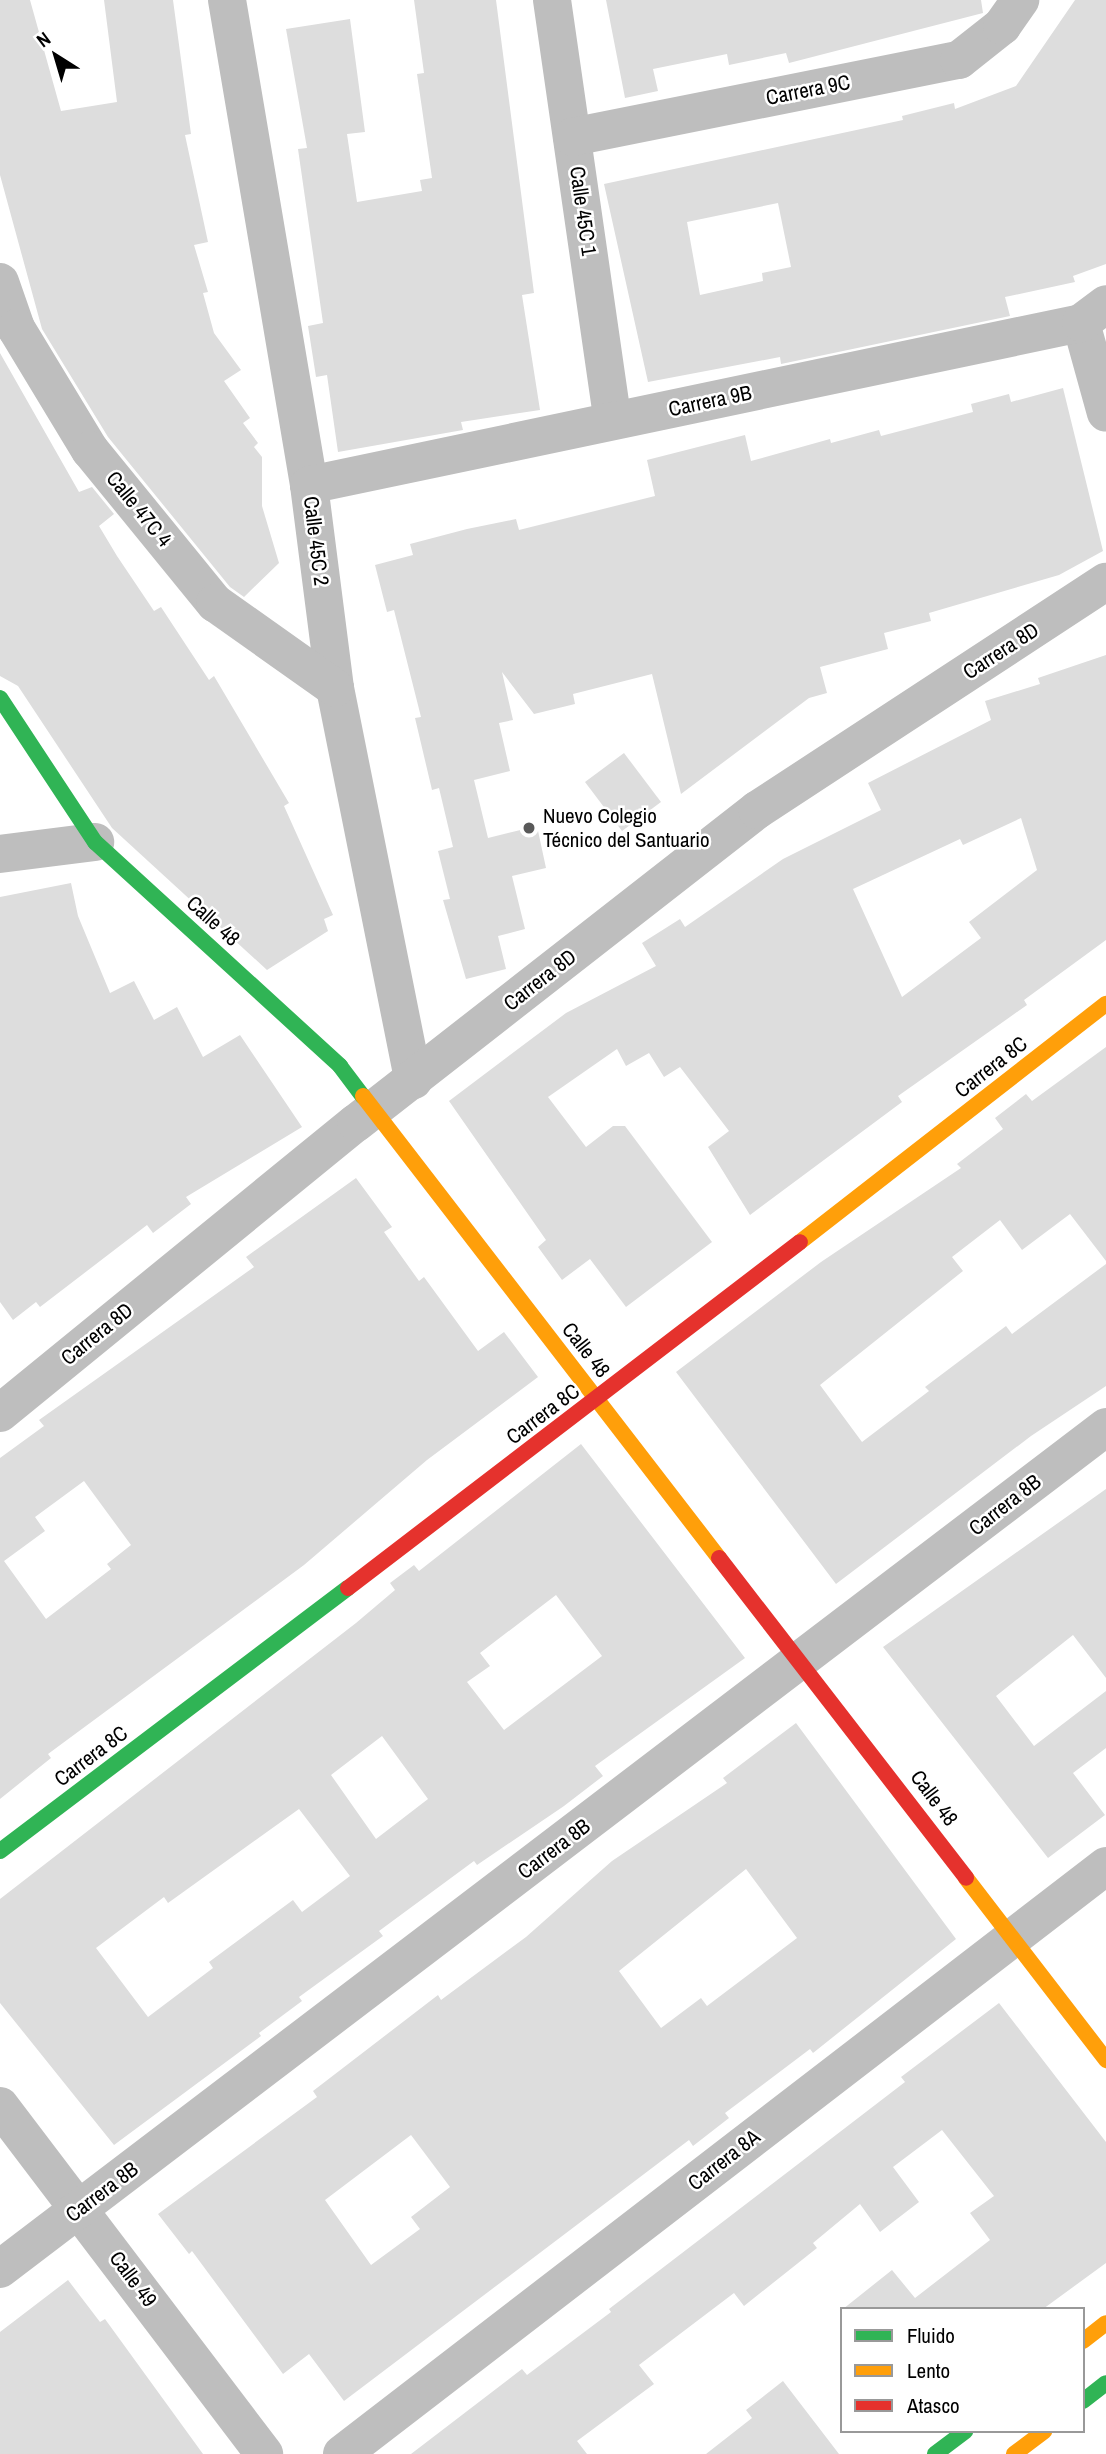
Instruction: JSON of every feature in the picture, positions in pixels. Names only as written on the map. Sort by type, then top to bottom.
[{"type":"street","name":"Calle 45C 2","points":[[227,0],[309,485],[335,688],[413,1080]]},
{"type":"street","name":"Calle 45C 1","points":[[552,0],[613,421]]},
{"type":"street","name":"Carrera 9C","points":[[572,137],[959,60],[1002,26],[1020,0]]},
{"type":"street","name":"Calle 47C 4","points":[[0,282],[16,328],[90,450],[215,603],[335,688]]},
{"type":"street","name":"Carrera 9B","points":[[309,485],[613,421],[1094,314]]},
{"type":"street","points":[[1094,314],[1106,413]]},
{"type":"street","name":"Carrera 8D","points":[[0,1413],[373,1110],[757,810],[1106,582]]},
{"type":"street","name":"Calle 48","points":[[0,698],[95,842],[340,1066],[803,1661],[1106,2060]]},
{"type":"street","points":[[0,854],[95,842]]},
{"type":"street","name":"Carrera 8C","points":[[0,1851],[598,1399],[1106,1004]]},
{"type":"street","name":"Carrera 8B","points":[[0,2269],[803,1661],[1106,1427]]},
{"type":"street","name":"Carrera 8A","points":[[342,2454],[1106,1866]]},
{"type":"street","name":"Calle 49","points":[[0,2106],[264,2454]]},
{"type":"street","points":[[1085,2339],[1106,2323]]},
{"type":"street","points":[[1085,2399],[1106,2383]]},
{"type":"street","points":[[935,2454],[962,2433]]},
{"type":"street","points":[[1014,2454],[1041,2433]]},
{"type":"building","points":[[0,0],[30,0],[61,111],[117,102],[104,0],[173,0],[191,134],[185,135],[208,242],[194,245],[208,292],[203,293],[214,333],[241,370],[224,381],[250,418],[243,423],[258,443],[254,447],[262,457],[262,506],[279,563],[244,597],[230,587],[108,437],[42,329],[0,175]]},
{"type":"building","points":[[414,0],[496,0],[534,293],[522,295],[540,410],[461,422],[463,430],[338,452],[327,375],[316,377],[308,326],[323,323],[298,149],[307,148],[286,29],[350,19],[365,132],[347,134],[357,202],[422,191],[420,180],[432,178],[417,74],[424,73]]},
{"type":"building","points":[[606,0],[981,0],[983,13],[789,63],[786,53],[729,65],[727,54],[653,69],[658,91],[625,98]]},
{"type":"building","points":[[1075,0],[1106,0],[1106,264],[1073,276],[1075,282],[1005,297],[1010,316],[781,364],[780,357],[648,382],[604,184],[903,120],[902,116],[954,103],[955,109],[1016,86]],"holes":[[[778,203],[791,267],[762,273],[763,281],[700,295],[687,222]]]},
{"type":"building","points":[[0,353],[79,492],[92,487],[114,514],[99,526],[117,556],[154,611],[161,607],[209,680],[214,676],[289,803],[284,806],[333,915],[324,919],[328,931],[267,970],[112,828],[18,686],[0,676]]},
{"type":"building","name":"Nuevo Colegio Técnico del Santuario","points":[[1063,388],[1103,551],[1059,575],[929,613],[931,621],[884,633],[888,649],[820,667],[827,693],[809,698],[681,794],[652,674],[573,694],[575,704],[534,714],[502,672],[513,720],[499,723],[510,771],[474,780],[488,838],[537,826],[546,868],[512,876],[525,929],[498,936],[506,969],[466,979],[443,900],[450,899],[438,851],[453,847],[439,788],[432,790],[415,718],[421,717],[394,610],[387,612],[375,565],[413,555],[410,544],[467,529],[516,519],[519,530],[655,496],[647,460],[745,435],[751,461],[830,439],[831,443],[879,430],[881,436],[973,412],[971,404],[1009,394],[1011,402]]},
{"type":"building","points":[[1106,655],[1106,940],[1024,1000],[1027,1005],[898,1096],[902,1102],[750,1215],[708,1147],[729,1131],[680,1067],[664,1077],[649,1053],[626,1066],[617,1049],[548,1097],[586,1147],[613,1126],[625,1126],[712,1242],[626,1307],[590,1259],[562,1280],[538,1247],[546,1240],[449,1101],[566,1013],[656,966],[642,943],[680,919],[685,927],[783,859],[881,810],[868,783],[991,720],[985,701],[1040,684],[1038,678]],"holes":[[[1021,818],[1037,870],[969,922],[981,938],[902,997],[853,889],[960,839],[963,845]]]},
{"type":"building","points":[[624,753],[661,802],[622,831],[585,782]]},
{"type":"building","points":[[71,883],[78,916],[110,993],[134,981],[154,1020],[177,1007],[203,1057],[240,1035],[302,1127],[186,1197],[191,1204],[153,1233],[147,1225],[40,1307],[36,1302],[13,1320],[0,1302],[0,897]]},
{"type":"building","points":[[1106,1047],[1106,1261],[1070,1214],[1022,1250],[1000,1220],[952,1257],[963,1271],[820,1385],[862,1442],[929,1391],[925,1387],[1006,1326],[1012,1334],[1106,1264],[1106,1386],[1031,1436],[836,1584],[676,1372],[821,1262],[961,1168],[957,1164],[1003,1129],[995,1118],[1026,1094],[1032,1101]]},
{"type":"building","points":[[356,1178],[392,1227],[384,1232],[419,1281],[424,1277],[478,1351],[504,1332],[538,1377],[427,1460],[304,1565],[48,1754],[51,1758],[0,1799],[0,1458],[44,1426],[39,1420],[254,1267],[246,1257]],"holes":[[[84,1481],[131,1545],[107,1564],[111,1569],[46,1619],[4,1561],[45,1531],[35,1517]]]},
{"type":"building","points":[[581,1444],[745,1658],[595,1766],[603,1776],[564,1806],[477,1865],[474,1861],[379,1931],[383,1936],[299,1997],[302,2001],[259,2033],[261,2036],[114,2145],[0,2003],[0,1899],[356,1623],[395,1590],[390,1583],[414,1565],[419,1571]],"holes":[[[556,1595],[602,1656],[504,1730],[467,1682],[490,1666],[480,1653]],[[382,1736],[428,1799],[376,1839],[331,1775]],[[299,1809],[350,1876],[302,1912],[293,1900],[209,1962],[213,1968],[148,2017],[96,1948],[164,1897],[168,1903]]]},
{"type":"building","points":[[1106,1489],[1106,1678],[1073,1635],[996,1696],[1034,1746],[1106,1691],[1106,1748],[1073,1773],[1105,1815],[1048,1858],[883,1647]]},
{"type":"building","points":[[796,1723],[956,1939],[813,2053],[810,2049],[725,2113],[729,2118],[693,2146],[689,2140],[344,2401],[309,2354],[283,2374],[192,2251],[189,2254],[158,2214],[317,2097],[313,2091],[438,1995],[441,2000],[526,1937],[612,1861],[727,1783],[723,1778]],"holes":[[[746,1869],[797,1938],[707,2006],[701,1998],[661,2028],[619,1971]],[[411,2135],[450,2187],[411,2217],[420,2229],[371,2265],[325,2200]]]},
{"type":"building","points":[[999,2003],[1106,2142],[1106,2263],[1046,2307],[846,2307],[892,2270],[915,2298],[990,2240],[970,2213],[994,2196],[942,2130],[893,2167],[919,2202],[880,2232],[860,2204],[813,2243],[817,2248],[744,2306],[734,2293],[639,2365],[654,2384],[577,2441],[587,2454],[411,2454],[522,2369],[527,2375],[611,2312],[609,2309],[905,2082],[901,2077]]},
{"type":"building","points":[[68,2280],[100,2322],[105,2319],[203,2454],[0,2454],[0,2332]]},
{"type":"building","points":[[783,2381],[839,2454],[706,2454],[752,2418],[746,2410]]},
{"type":"traffic: fast","points":[[0,698],[95,842],[340,1066],[363,1096]]},
{"type":"traffic: fast","points":[[0,1851],[348,1588]]},
{"type":"traffic: fast","points":[[1085,2399],[1106,2383]]},
{"type":"traffic: fast","points":[[935,2454],[962,2433]]},
{"type":"traffic: slow","points":[[800,1242],[1106,1004]]},
{"type":"traffic: slow","points":[[363,1096],[719,1558]]},
{"type":"traffic: slow","points":[[966,1878],[1106,2060]]},
{"type":"traffic: slow","points":[[1085,2339],[1106,2323]]},
{"type":"traffic: slow","points":[[1014,2454],[1041,2433]]},
{"type":"traffic: jam","points":[[348,1588],[800,1242]]},
{"type":"traffic: jam","points":[[719,1558],[966,1878]]},
{"type":"place","name":"Nuevo Colegio Técnico del Santuario","points":[[529,828]]}]
